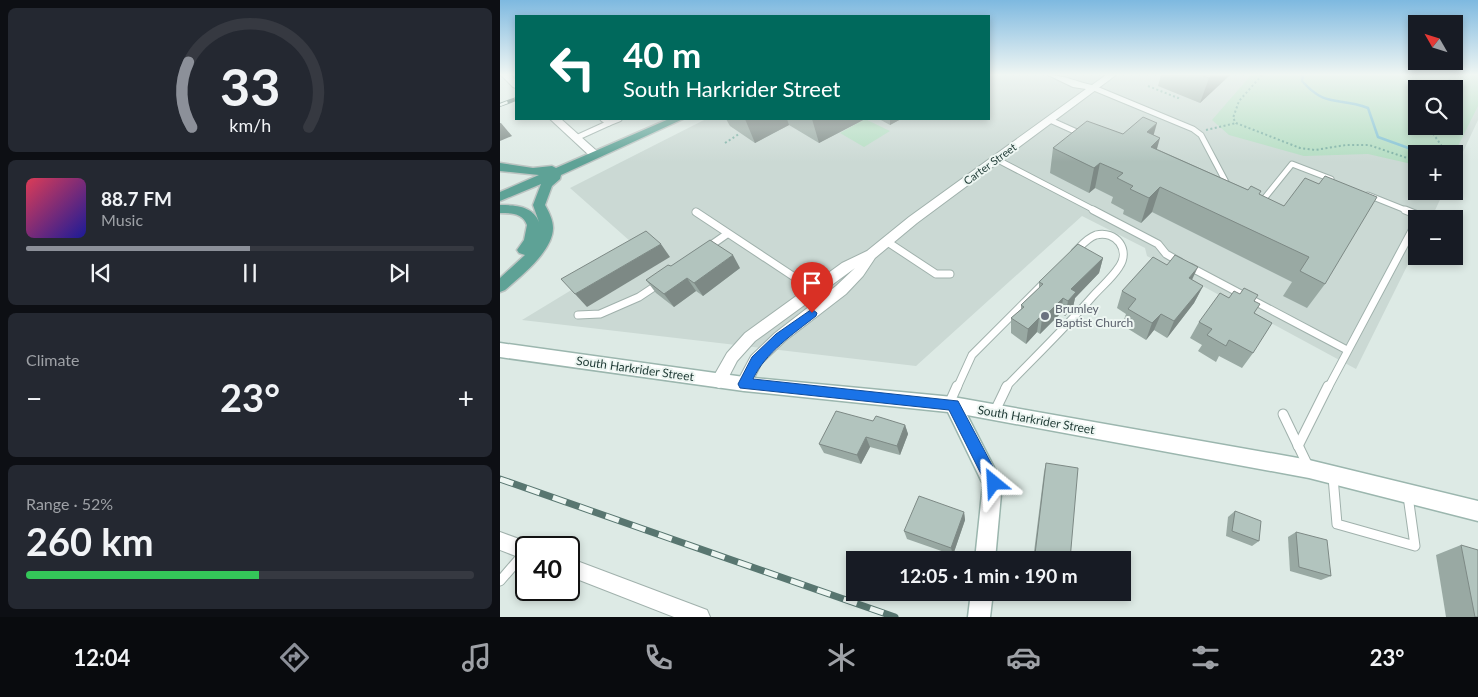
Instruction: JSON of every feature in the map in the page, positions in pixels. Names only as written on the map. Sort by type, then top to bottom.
[{"type":"main road","points":[[500,197],[670,120]]},
{"type":"main road","points":[[500,167],[516,171],[534,172],[565,169]]},
{"type":"main road","points":[[500,286],[538,249],[546,232],[544,216],[539,205],[541,197],[547,184],[565,169]]},
{"type":"main road","points":[[500,209],[517,209],[529,214],[535,225],[532,239],[520,256],[500,275]]},
{"type":"main road","name":"South Harkrider Street","points":[[500,350],[719,381],[951,405],[994,412],[1309,469],[1478,511]]},
{"type":"main road","points":[[951,405],[994,483],[986,551]]},
{"type":"main road","points":[[979,617],[981,601]]},
{"type":"street","name":"Carter Street","points":[[719,381],[732,358],[750,337],[847,266],[871,254],[1072,104]]},
{"type":"street","points":[[556,120],[595,155]]},
{"type":"street","name":"Carter Street","points":[[744,384],[756,360],[858,274],[871,254]]},
{"type":"street","points":[[500,541],[515,547]]},
{"type":"street","points":[[580,571],[700,617]]},
{"type":"lane","points":[[1132,104],[1193,129],[1201,135],[1232,194]]},
{"type":"lane","points":[[604,120],[609,123]]},
{"type":"lane","points":[[576,138],[616,120]]},
{"type":"lane","points":[[1050,120],[1079,133]]},
{"type":"lane","points":[[996,159],[1158,244],[1166,254],[1346,350]]},
{"type":"lane","points":[[1259,205],[1292,164],[1338,182]]},
{"type":"lane","points":[[1365,194],[1408,211]]},
{"type":"lane","points":[[1250,201],[1265,209]]},
{"type":"lane","points":[[696,212],[726,234],[815,289],[829,300]]},
{"type":"lane","points":[[699,254],[726,234]]},
{"type":"lane","points":[[994,412],[1005,388],[1072,320],[1119,266],[1124,258],[1124,250],[1121,242],[1108,235],[1096,235],[1088,240],[1068,260]]},
{"type":"lane","points":[[1298,446],[1346,350],[1408,238]]},
{"type":"lane","points":[[886,241],[936,274],[950,274]]},
{"type":"lane","points":[[578,315],[600,314],[639,297],[670,276]]},
{"type":"lane","points":[[951,405],[972,355],[1047,280]]},
{"type":"lane","points":[[1284,414],[1309,469]]},
{"type":"lane","points":[[1333,475],[1337,524],[1415,546],[1407,493]]},
{"type":"lane","points":[[500,580],[515,563]]},
{"type":"path","points":[[1238,104],[1232,118],[1236,123],[1300,148],[1314,150],[1346,145],[1369,145],[1408,158]]},
{"type":"path","points":[[1202,131],[1236,123]]},
{"type":"path","points":[[724,143],[739,134]]},
{"type":"shaded area","points":[[990,104],[1408,104],[1408,135],[1463,135],[1463,104],[1478,104],[1478,120],[1463,152],[1463,145],[1408,145],[1408,200],[1440,200],[1435,210],[1408,210],[1408,264],[1356,369],[1147,256],[1145,248],[1082,216],[916,366],[522,320],[639,249],[570,188],[704,120],[990,120]]},
{"type":"green space","points":[[1226,104],[1408,104],[1408,135],[1463,135],[1463,104],[1478,104],[1458,145],[1408,145],[1408,163],[1368,154],[1304,156],[1229,135],[1212,120]]},
{"type":"green space","points":[[863,120],[890,131],[864,147],[840,133]]},
{"type":"building","points":[[1143,117],[1157,123],[1147,132],[1160,138],[1151,147],[1248,190],[1251,186],[1261,191],[1259,194],[1284,206],[1305,178],[1319,184],[1325,176],[1377,197],[1325,284],[1300,271],[1309,257],[1160,187],[1149,198],[1130,189],[1133,186],[1117,178],[1123,173],[1100,163],[1094,168],[1053,148],[1087,121],[1123,134]]},
{"type":"building","points":[[646,231],[661,244],[575,294],[561,279]]},
{"type":"building","points":[[710,240],[733,255],[694,283],[687,278],[664,294],[646,280],[668,265],[671,266]]},
{"type":"building","points":[[1078,244],[1103,258],[1071,289],[1076,292],[1068,301],[1063,298],[1042,319],[1039,318],[1028,329],[1011,318],[1024,307],[1021,305],[1043,284],[1039,282]]},
{"type":"building","points":[[1175,255],[1198,267],[1189,278],[1203,286],[1174,321],[1161,314],[1152,323],[1128,309],[1136,299],[1122,291],[1153,257],[1167,265]]},
{"type":"building","points":[[1244,288],[1258,295],[1254,301],[1260,304],[1254,313],[1272,323],[1253,353],[1229,340],[1226,346],[1207,335],[1212,329],[1199,322],[1220,293],[1229,298],[1234,291],[1240,294]]},
{"type":"building","points":[[836,411],[873,421],[876,416],[905,425],[897,446],[866,437],[857,455],[819,444]]},
{"type":"building","points":[[1046,463],[1078,468],[1071,551],[1035,551]]},
{"type":"building","points":[[919,496],[964,512],[951,548],[904,531]]},
{"type":"building","points":[[1235,511],[1261,521],[1259,541],[1232,531]]},
{"type":"building","points":[[1296,532],[1327,540],[1331,576],[1299,567]]},
{"type":"building","points":[[1461,545],[1478,550],[1478,617],[1475,617]]},
{"type":"waterway","points":[[1353,104],[1368,108],[1378,137],[1408,148]]},
{"type":"railway","points":[[500,479],[895,617]]},
{"type":"place","name":"Brumley Baptist Church","points":[[1045,316]]},
{"type":"route","points":[[812,313],[756,360],[744,384],[953,405],[994,483]]}]
